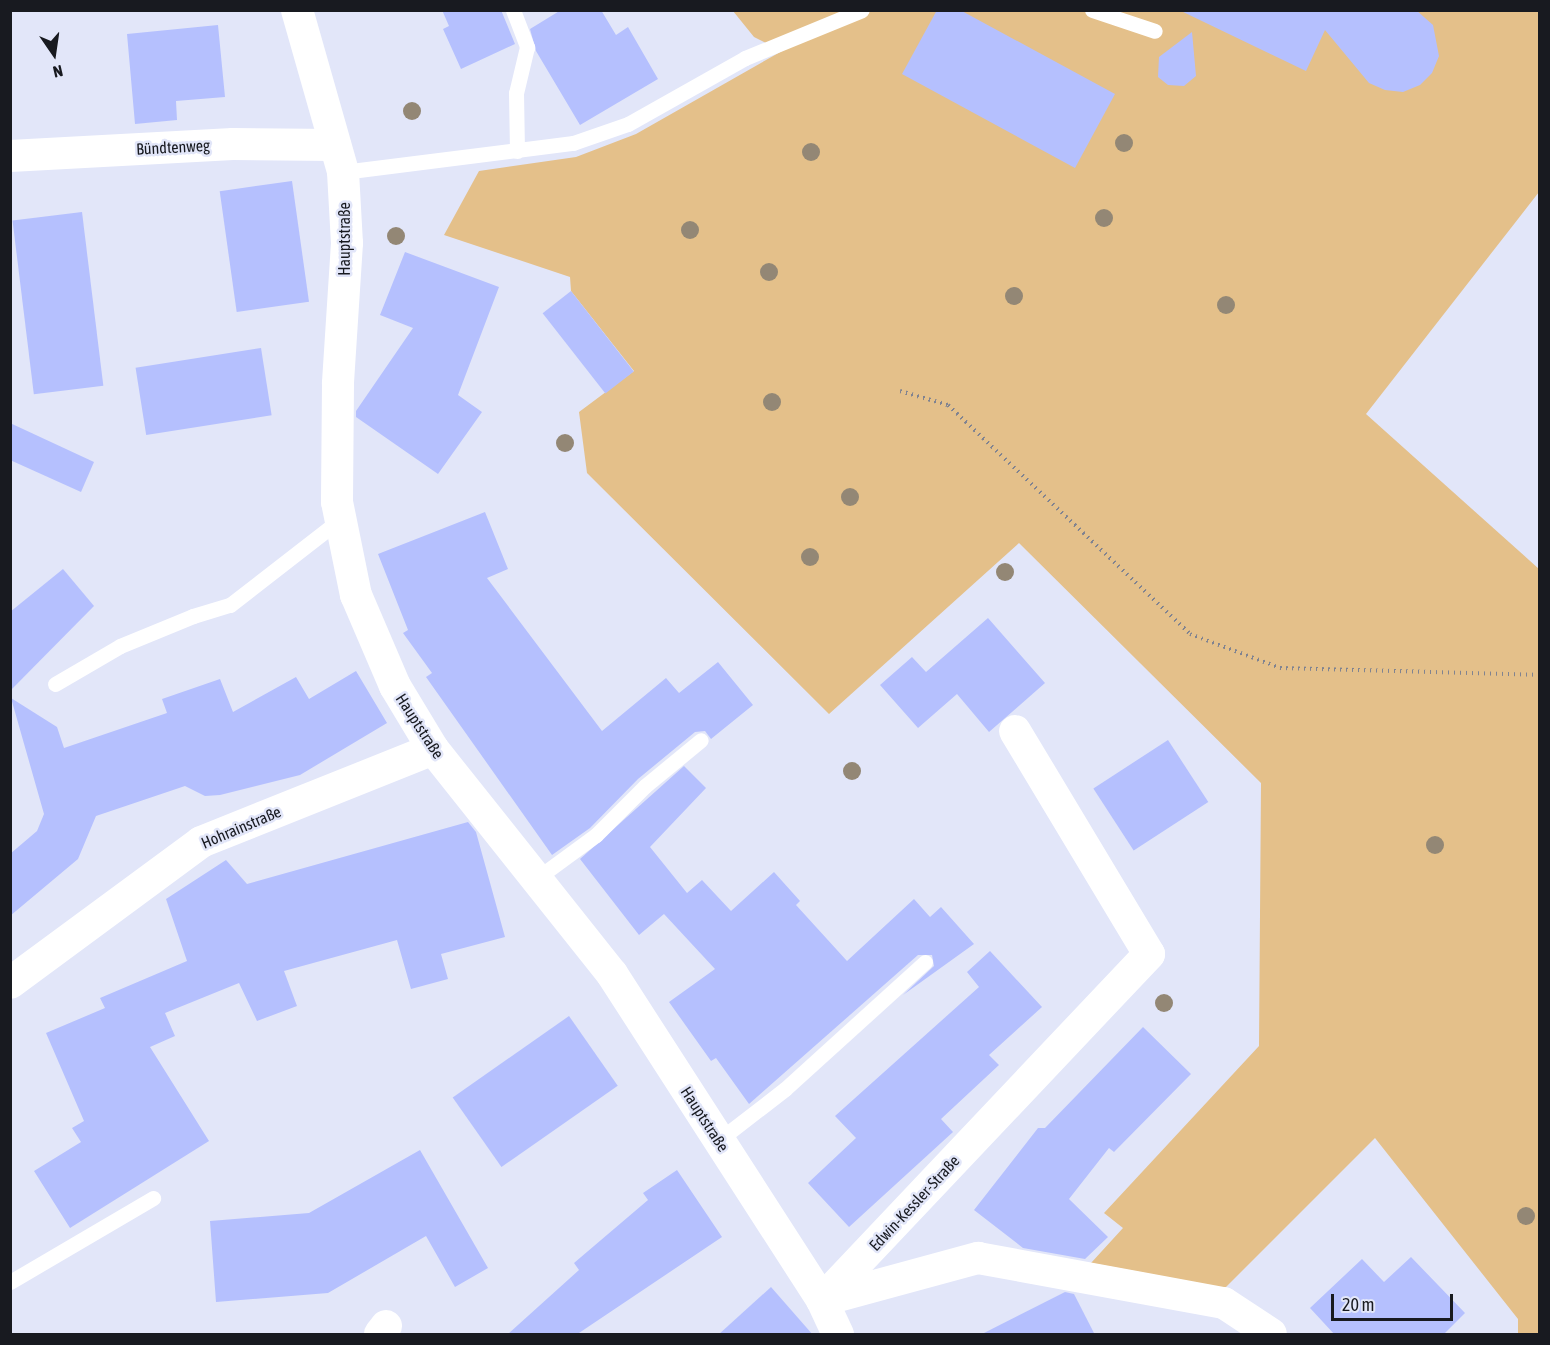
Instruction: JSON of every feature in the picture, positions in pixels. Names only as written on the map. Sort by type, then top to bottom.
[{"type":"street","name":"Hauptstraße","points":[[297,10],[339,158],[347,243],[338,384],[337,502],[356,595],[395,686],[433,749],[612,974],[822,1300],[838,1335]]},
{"type":"street","name":"Bündtenweg","points":[[10,156],[233,144],[339,158]]},
{"type":"street","name":"Edwin-Kessler-Straße","points":[[822,1300],[1149,954],[1015,731]]},
{"type":"street","name":"Hohrainstraße","points":[[10,983],[201,842],[433,749]]},
{"type":"street","points":[[822,1300],[978,1258],[1224,1303],[1271,1335]]},
{"type":"lane","points":[[513,10],[527,47],[516,93],[517,151]]},
{"type":"lane","points":[[339,158],[517,151],[573,143],[628,124],[745,58],[862,10]]},
{"type":"lane","points":[[1092,10],[1155,31]]},
{"type":"lane","points":[[55,684],[120,646],[193,616],[230,605],[341,519]]},
{"type":"lane","points":[[536,879],[596,835],[645,786],[701,740]]},
{"type":"lane","points":[[719,1140],[785,1089],[925,962]]},
{"type":"lane","points":[[10,1282],[153,1198]]},
{"type":"path","points":[[900,391],[948,405],[1190,633],[1280,668],[1539,675]]},
{"type":"shaded area","points":[[733,11],[1539,11],[1539,192],[1366,414],[1539,569],[1539,1334],[1518,1334],[1518,1319],[1375,1138],[1225,1288],[1091,1263],[1123,1228],[1104,1213],[1259,1046],[1261,783],[1019,543],[829,714],[587,473],[579,412],[634,371],[571,291],[570,277],[444,235],[479,171],[576,157],[636,134],[782,51],[754,37]]},
{"type":"building","points":[[442,10],[501,10],[515,44],[461,69],[443,29],[449,26]]},
{"type":"building","points":[[561,10],[601,10],[616,35],[628,27],[658,79],[580,125],[536,51],[530,29]]},
{"type":"building","points":[[937,10],[960,10],[1115,94],[1075,168],[902,74]]},
{"type":"building","points":[[1179,10],[1416,10],[1433,25],[1439,56],[1432,73],[1420,85],[1403,92],[1385,90],[1369,83],[1325,30],[1306,71]]},
{"type":"building","points":[[218,25],[225,97],[176,101],[177,120],[135,124],[127,34]]},
{"type":"building","points":[[1192,32],[1196,76],[1184,86],[1168,85],[1158,77],[1159,57]]},
{"type":"building","points":[[292,181],[309,302],[237,312],[220,191]]},
{"type":"building","points":[[82,212],[103,386],[34,394],[13,221]]},
{"type":"building","points":[[405,252],[499,287],[458,395],[482,412],[438,474],[356,417],[356,411],[413,328],[380,315]]},
{"type":"building","points":[[571,291],[634,371],[605,394],[543,313]]},
{"type":"building","points":[[261,348],[272,415],[146,435],[136,368]]},
{"type":"building","points":[[10,423],[94,462],[81,492],[10,460]]},
{"type":"building","points":[[485,512],[508,569],[487,578],[602,731],[666,678],[679,693],[718,662],[753,705],[711,739],[705,731],[695,732],[638,779],[590,828],[552,855],[426,677],[432,673],[403,633],[408,630],[378,554]]},
{"type":"building","points":[[63,569],[94,606],[10,691],[10,612]]},
{"type":"building","points":[[988,618],[1045,683],[989,732],[957,694],[918,728],[880,685],[912,657],[926,672]]},
{"type":"building","points":[[356,671],[387,723],[300,775],[220,795],[205,796],[185,786],[96,816],[78,859],[10,916],[10,854],[37,831],[44,814],[11,698],[57,727],[64,748],[167,713],[162,699],[220,679],[233,712],[296,677],[309,699]]},
{"type":"building","points":[[1168,740],[1208,802],[1134,851],[1093,788]]},
{"type":"building","points":[[684,766],[706,788],[650,847],[687,893],[702,880],[731,911],[774,872],[800,901],[796,905],[847,961],[914,899],[930,917],[941,907],[974,944],[903,995],[934,966],[932,955],[918,955],[749,1104],[716,1058],[711,1061],[669,1002],[715,969],[664,914],[639,935],[580,859]]},
{"type":"building","points":[[468,822],[476,832],[505,937],[441,954],[448,979],[411,989],[397,940],[284,971],[297,1006],[257,1021],[239,983],[165,1013],[175,1036],[150,1047],[209,1141],[70,1228],[34,1171],[81,1142],[72,1128],[84,1121],[46,1033],[105,1008],[100,998],[187,961],[166,899],[226,860],[247,884]]},
{"type":"building","points":[[990,951],[1042,1007],[989,1055],[999,1065],[941,1119],[953,1132],[849,1227],[808,1183],[856,1138],[835,1116],[979,987],[967,972]]},
{"type":"building","points":[[569,1016],[618,1086],[501,1167],[453,1097]]},
{"type":"building","points":[[1143,1027],[1191,1074],[1114,1152],[1109,1148],[1069,1199],[1108,1237],[1085,1259],[1023,1248],[974,1210],[1038,1128],[1045,1128]]},
{"type":"building","points":[[420,1150],[488,1268],[455,1287],[426,1236],[328,1293],[216,1302],[210,1221],[309,1213]]},
{"type":"building","points":[[677,1170],[722,1237],[576,1335],[507,1335],[579,1270],[574,1263],[648,1200],[643,1193]]},
{"type":"building","points":[[1411,1257],[1465,1313],[1443,1335],[1335,1335],[1310,1308],[1362,1259],[1384,1282]]},
{"type":"building","points":[[771,1287],[813,1335],[718,1335]]},
{"type":"building","points":[[1065,1292],[1074,1294],[1095,1335],[980,1335]]}]
